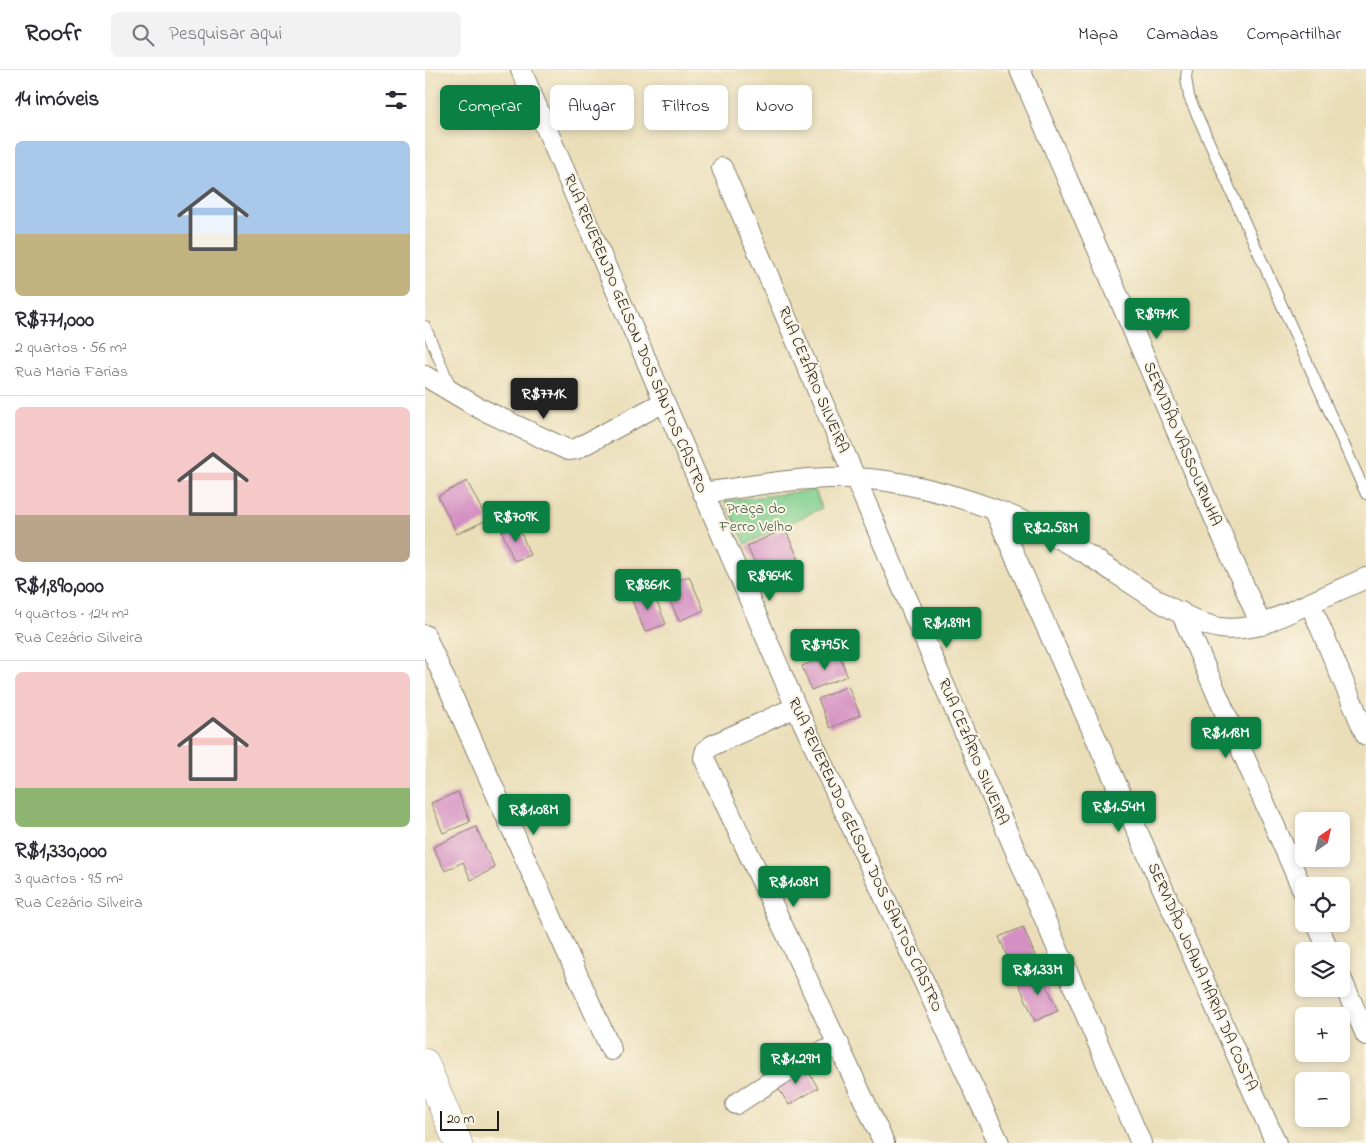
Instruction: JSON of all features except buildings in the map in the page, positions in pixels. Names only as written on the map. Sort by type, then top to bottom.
[{"type":"street","name":"RUA REVERENDO GELSON DOS SANTOS CASTRO","points":[[521,70],[796,706],[999,1143]]},
{"type":"street","name":"SERVIDÃO VASSOURINHA","points":[[1020,70],[1261,625]]},
{"type":"street","name":"RUA CEZÁRIO SILVEIRA","points":[[722,168],[1141,1143]]},
{"type":"street","points":[[425,376],[512,425],[568,450],[575,449],[664,402]]},
{"type":"street","points":[[703,493],[796,481],[855,478],[921,488],[994,509],[1065,541],[1181,612],[1201,622],[1218,627],[1234,629],[1261,625],[1366,578]]},
{"type":"street","name":"SERVIDÃO JOANA MARIA DA COSTA","points":[[994,509],[1276,1143]]},
{"type":"street","points":[[1310,603],[1366,735]]},
{"type":"street","points":[[1181,612],[1297,877]]},
{"type":"street","points":[[425,635],[611,1050]]},
{"type":"street","points":[[796,706],[713,745],[707,750],[704,758],[885,1143]]},
{"type":"street","points":[[1349,997],[1366,1035]]},
{"type":"street","points":[[736,1104],[798,1064],[839,1044]]},
{"type":"street","points":[[425,1062],[458,1143]]},
{"type":"lane","points":[[1187,70],[1186,77],[1189,97],[1366,494]]},
{"type":"lane","points":[[425,326],[453,392]]},
{"type":"green space","name":"Praça do Ferro Velho","points":[[815,490],[822,508],[746,544],[725,501]]}]
